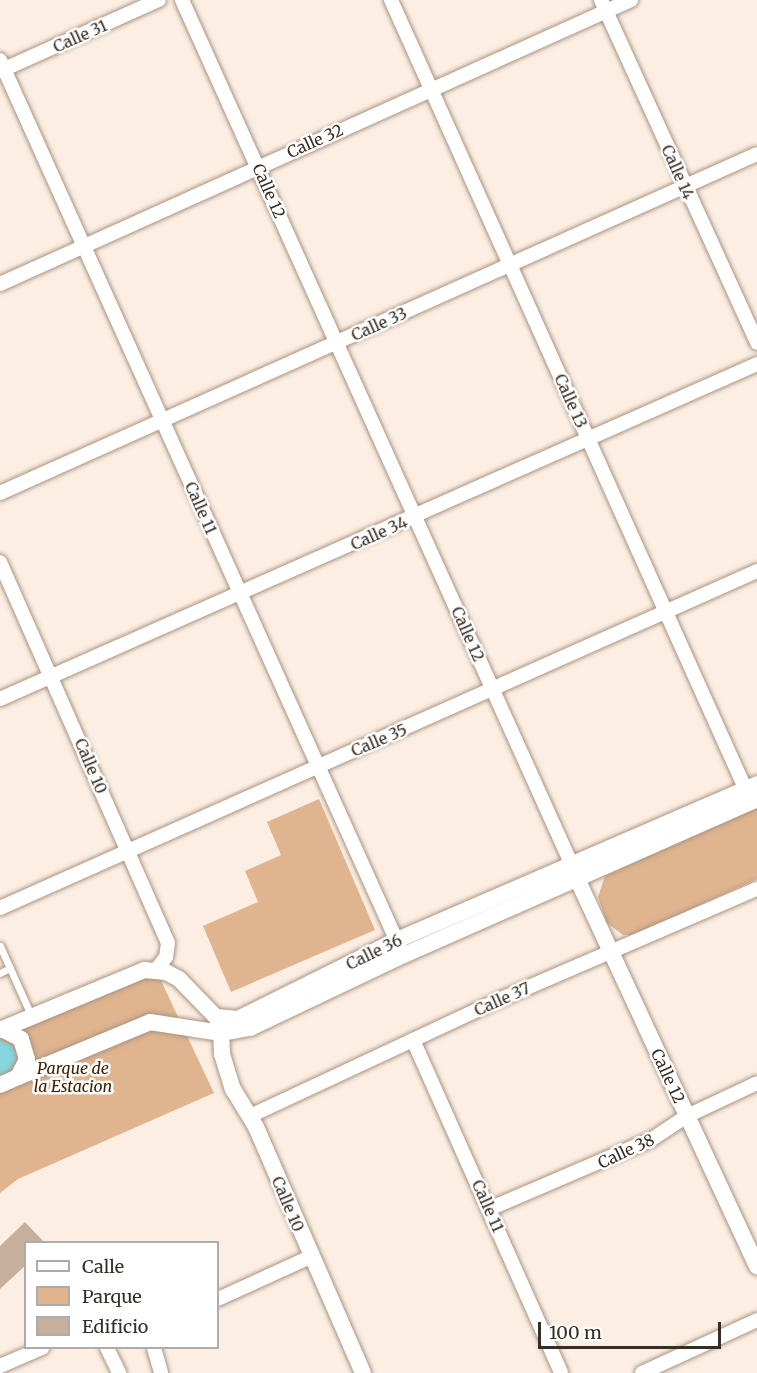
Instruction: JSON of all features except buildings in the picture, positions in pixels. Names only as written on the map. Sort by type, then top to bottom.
[{"type":"street","name":"Calle 31","points":[[1,67],[159,0]]},
{"type":"street","name":"Calle 12","points":[[182,0],[573,871],[757,1266]]},
{"type":"street","name":"Calle 13","points":[[391,0],[666,611],[753,794]]},
{"type":"street","name":"Calle 32","points":[[0,284],[432,90],[604,6],[631,0]]},
{"type":"street","name":"Calle 14","points":[[604,6],[684,187],[757,343]]},
{"type":"street","name":"Calle 11","points":[[1,67],[400,948]]},
{"type":"street","name":"Calle 33","points":[[0,493],[757,154]]},
{"type":"street","name":"Calle 34","points":[[0,699],[416,517],[757,364]]},
{"type":"street","name":"Calle 10","points":[[0,562],[168,943],[166,957],[156,970]]},
{"type":"street","name":"Calle 35","points":[[0,908],[494,691],[757,571]]},
{"type":"street","name":"Calle 36","points":[[156,970],[184,983],[216,1017],[232,1019],[753,794]]},
{"type":"street","name":"Calle 37","points":[[250,1116],[611,951],[757,889]]},
{"type":"street","name":"Calle 36","points":[[0,1084],[150,1022],[221,1033],[250,1028],[400,948]]},
{"type":"street","points":[[1,1029],[128,976],[156,970]]},
{"type":"street","points":[[1,1029],[16,1034],[25,1045],[27,1059],[18,1077]]},
{"type":"street","name":"Calle 10","points":[[221,1033],[225,1069],[250,1116],[310,1257],[363,1373]]},
{"type":"street","name":"Calle 11","points":[[413,1040],[561,1373]]},
{"type":"street","name":"Calle 38","points":[[489,1209],[652,1139],[687,1116],[757,1083]]},
{"type":"street","points":[[219,1299],[310,1257]]},
{"type":"street","points":[[642,1373],[757,1320]]},
{"type":"street","points":[[0,1366],[38,1349]]},
{"type":"street","points":[[108,1349],[119,1373]]},
{"type":"street","points":[[155,1349],[161,1373]]},
{"type":"lane","points":[[0,946],[32,1018]]},
{"type":"lane","points":[[0,973],[10,968]]},
{"type":"green space","points":[[319,799],[375,930],[231,992],[203,926],[258,902],[245,871],[281,855],[267,822]]},
{"type":"green space","points":[[757,806],[757,879],[633,935],[623,935],[607,923],[598,897],[605,876]]},
{"type":"green space","name":"Parque de la Estacion","points":[[156,970],[214,1093],[18,1179],[0,1193],[0,1029]]},
{"type":"water","points":[[0,1040],[13,1046],[17,1056],[10,1071],[0,1075]]}]
